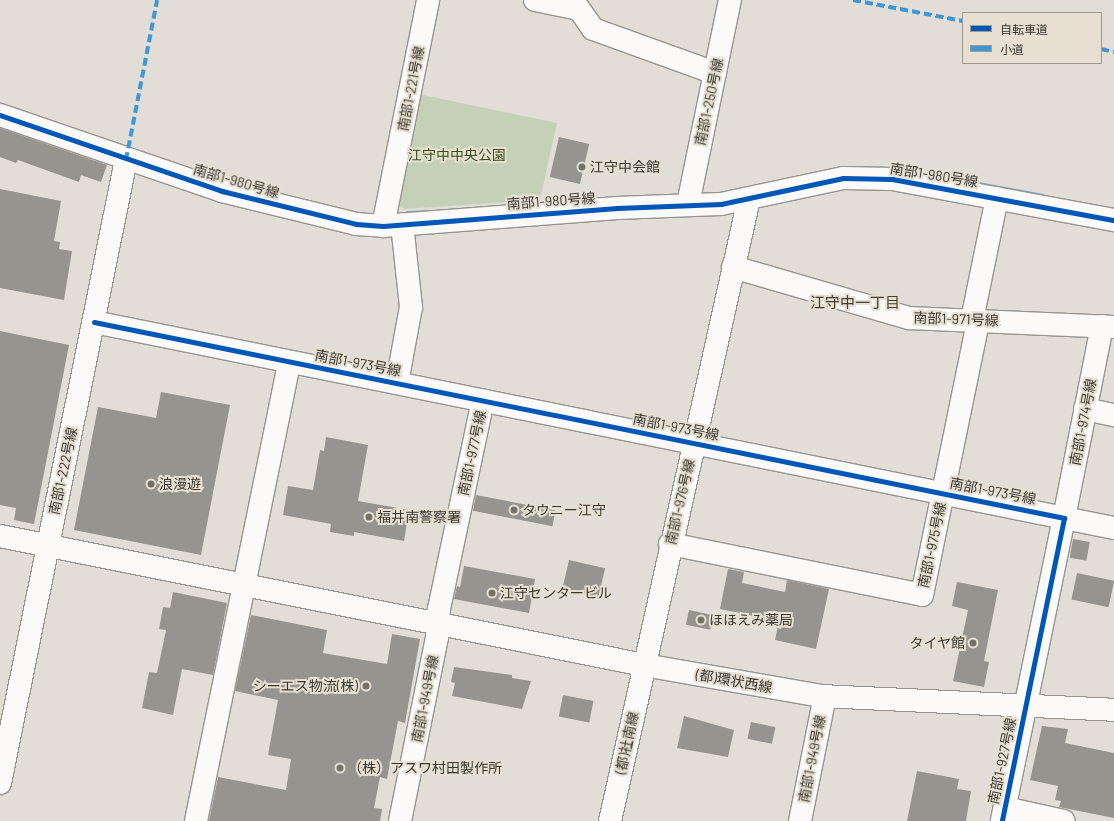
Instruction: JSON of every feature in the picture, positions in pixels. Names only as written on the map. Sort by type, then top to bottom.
[{"type":"street","name":"南部1-221号線","points":[[397,383],[411,307],[393,225],[428,0]]},
{"type":"street","points":[[535,0],[579,9],[593,29],[715,73]]},
{"type":"street","name":"南部1-250号線","points":[[688,204],[730,0]]},
{"type":"street","name":"南部1-980号線","points":[[0,115],[126,160],[222,191],[356,224],[393,225],[688,204],[721,204],[844,178],[892,179],[1114,220]]},
{"type":"street","name":"南部1-222号線","points":[[0,783],[8,697],[47,545],[94,322],[126,160]]},
{"type":"street","name":"南部1-975号線","points":[[670,544],[922,595],[977,327],[974,310],[997,198]]},
{"type":"street","name":"南部1-976号線","points":[[644,665],[670,544],[749,199]]},
{"type":"street","name":"南部1-971号線","points":[[733,267],[909,318],[976,319],[1108,327]]},
{"type":"street","name":"南部1-973号線","points":[[94,322],[1114,528]]},
{"type":"street","name":"南部1-974号線","points":[[1064,518],[1085,409],[1108,327]]},
{"type":"street","points":[[196,821],[289,362]]},
{"type":"street","name":"南部1-977号線","points":[[438,623],[483,401]]},
{"type":"street","points":[[1085,409],[1114,415]]},
{"type":"street","points":[[1026,706],[1064,518]]},
{"type":"street","name":"(都)環状西線","points":[[0,536],[644,665],[825,696],[1114,710]]},
{"type":"street","name":"南部1-949号線","points":[[400,821],[438,623]]},
{"type":"street","name":"(都)社南線","points":[[610,821],[644,665]]},
{"type":"street","name":"南部1-949号線","points":[[800,821],[825,696]]},
{"type":"street","name":"南部1-927号線","points":[[1003,815],[1026,706]]},
{"type":"street","points":[[1003,815],[1064,821]]},
{"type":"green space","name":"江守中中央公園","points":[[418,94],[557,123],[540,200],[404,209],[396,202]]},
{"type":"building","points":[[0,128],[107,165],[101,182],[81,175],[79,182],[18,160],[16,163],[0,157]]},
{"type":"building","points":[[559,137],[589,144],[580,184],[550,177]]},
{"type":"building","points":[[0,189],[61,201],[54,241],[60,242],[59,249],[72,251],[64,300],[0,288]]},
{"type":"building","points":[[0,331],[69,345],[34,524],[14,520],[16,508],[0,505]]},
{"type":"building","points":[[161,392],[230,405],[201,555],[74,530],[98,407],[156,418]]},
{"type":"building","points":[[326,437],[368,445],[358,501],[409,510],[404,541],[354,532],[354,536],[330,532],[331,524],[283,515],[288,486],[313,490],[320,450],[324,451]]},
{"type":"building","name":"タウニー江守","points":[[476,495],[556,510],[552,526],[473,511]]},
{"type":"building","points":[[1073,539],[1090,542],[1086,561],[1070,558]]},
{"type":"building","points":[[569,560],[605,568],[598,598],[562,589]]},
{"type":"building","name":"江守センタービル","points":[[464,566],[535,579],[529,613],[454,599],[457,586],[460,587]]},
{"type":"building","points":[[728,569],[744,572],[742,583],[785,592],[787,580],[829,589],[816,649],[775,640],[779,621],[720,609]]},
{"type":"building","points":[[1077,573],[1114,581],[1109,607],[1071,599]]},
{"type":"building","points":[[957,582],[998,590],[984,661],[989,662],[984,687],[953,681],[968,610],[952,606]]},
{"type":"building","points":[[173,592],[227,603],[213,675],[182,669],[173,715],[142,708],[149,672],[157,673],[166,630],[159,629],[163,607],[170,608]]},
{"type":"building","points":[[689,610],[713,615],[710,630],[686,625]]},
{"type":"building","points":[[251,615],[327,630],[323,653],[387,664],[392,634],[420,639],[405,723],[398,721],[387,779],[380,777],[374,808],[382,809],[380,821],[209,821],[218,777],[286,790],[291,759],[268,755],[278,700],[235,691]]},
{"type":"building","points":[[454,667],[512,675],[512,678],[531,681],[522,709],[452,696],[455,683],[451,682]]},
{"type":"building","points":[[563,695],[593,701],[589,723],[559,717]]},
{"type":"building","points":[[684,716],[734,730],[728,757],[677,748]]},
{"type":"building","points":[[751,722],[775,727],[772,744],[747,739]]},
{"type":"building","points":[[1042,726],[1068,729],[1065,743],[1114,753],[1114,818],[1059,807],[1061,801],[1055,800],[1058,786],[1030,780]]},
{"type":"building","points":[[917,771],[959,779],[957,789],[971,791],[966,821],[907,821]]},
{"type":"waterway","points":[[962,181],[1043,196]]},
{"type":"waterway","points":[[407,213],[426,212]]},
{"type":"marked path","points":[[126,160],[157,0]]},
{"type":"marked path","points":[[853,0],[962,21]]},
{"type":"marked path","points":[[1102,49],[1114,52]]},
{"type":"cycle path","points":[[0,115],[222,191],[356,224],[383,226],[617,208],[721,204],[843,178],[892,179],[1114,220]]},
{"type":"cycle path","points":[[94,322],[1064,518],[1002,821]]},
{"type":"place","name":"江守中会館","points":[[582,167]]},
{"type":"place","name":"浪漫遊","points":[[151,484]]},
{"type":"place","name":"タウニー江守","points":[[514,510]]},
{"type":"place","name":"福井南警察署","points":[[369,517]]},
{"type":"place","name":"江守センタービル","points":[[492,593]]},
{"type":"place","name":"ほほえみ薬局","points":[[701,620]]},
{"type":"place","name":"タイヤ館","points":[[973,643]]},
{"type":"place","name":"シーエス物流(株)","points":[[366,686]]},
{"type":"place","name":"（株）アスワ村田製作所","points":[[340,768]]},
{"type":"district","name":"江守中一丁目","points":[[855,303]]}]
